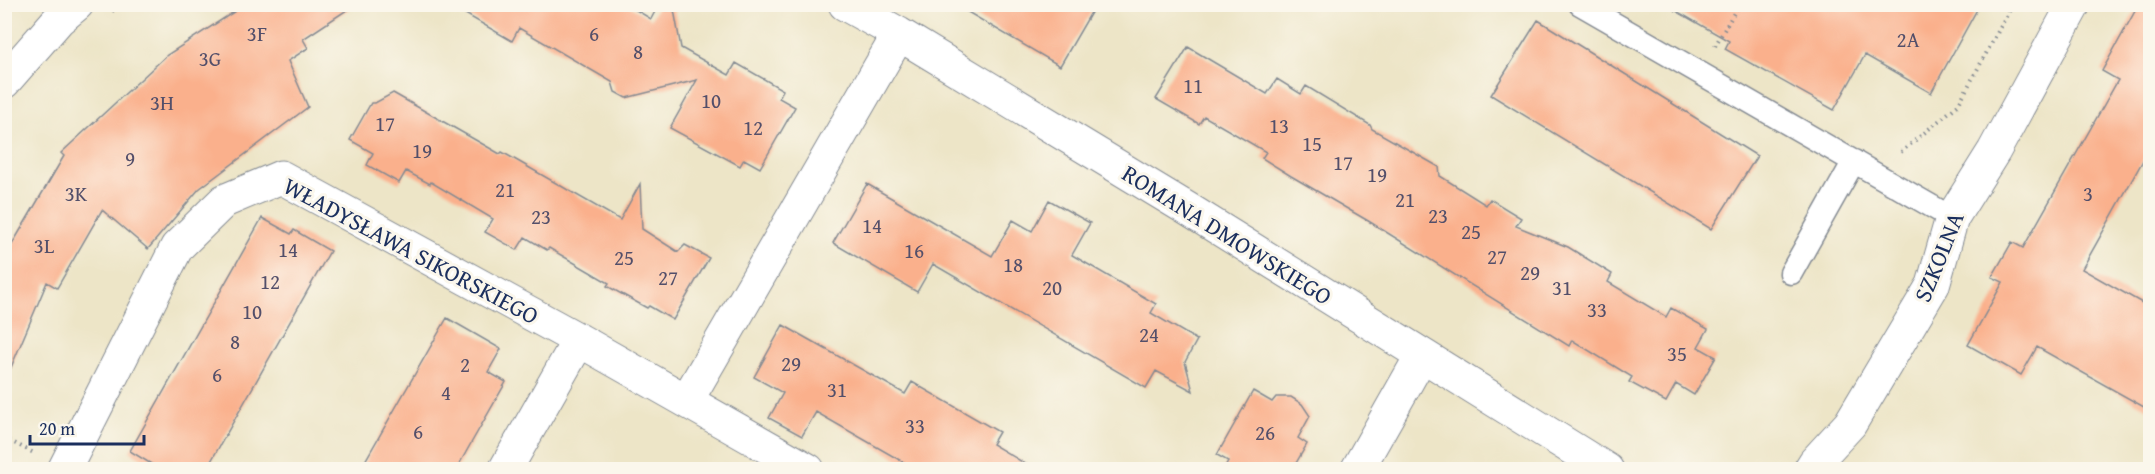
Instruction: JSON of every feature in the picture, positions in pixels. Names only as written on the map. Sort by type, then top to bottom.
[{"type":"street","points":[[4,82],[59,19],[77,4]]},
{"type":"street","name":"ROMANA DMOWSKIEGO","points":[[845,4],[899,34],[1176,202],[1607,470]]},
{"type":"street","name":"SZKOLNA","points":[[1810,470],[1850,423],[1933,285],[1952,218],[1994,151],[2074,4]]},
{"type":"street","points":[[687,400],[899,34]]},
{"type":"street","name":"WŁADYSŁAWA SIKORSKIEGO","points":[[64,470],[177,247],[224,201],[281,177],[687,400],[808,470]]},
{"type":"street","points":[[505,470],[579,340]]},
{"type":"street","points":[[1357,470],[1422,355]]},
{"type":"lane","points":[[1580,4],[1952,218]]},
{"type":"lane","points":[[1791,273],[1854,161]]},
{"type":"path","points":[[1714,48],[1738,4]]},
{"type":"path","points":[[1899,154],[1958,105],[2013,4]]},
{"type":"building","points":[[246,4],[356,4],[303,39],[308,48],[288,61],[308,107],[199,189],[148,249],[102,210],[57,288],[47,282],[4,384],[4,258],[64,156],[61,153],[167,55]]},
{"type":"building","points":[[448,4],[626,4],[651,19],[659,4],[673,4],[681,48],[729,75],[736,63],[783,90],[779,98],[795,107],[760,168],[744,159],[740,166],[670,128],[697,80],[626,98],[615,92],[612,82],[519,28],[512,41]]},
{"type":"building","points":[[954,4],[1096,4],[1060,66]]},
{"type":"building","points":[[1664,4],[1980,4],[1931,93],[1865,55],[1834,110],[1725,49],[1729,41]]},
{"type":"building","points":[[2139,4],[2151,4],[2151,146],[2082,269],[2151,308],[2151,411],[2037,347],[2021,375],[1968,345],[2003,282],[1992,277],[2012,242],[2023,248],[2118,80],[2102,71]]},
{"type":"building","points":[[1538,20],[1757,156],[1711,229],[1491,95]]},
{"type":"building","points":[[1188,47],[1267,94],[1277,79],[1301,94],[1306,86],[1370,125],[1372,129],[1439,167],[1440,176],[1486,205],[1490,199],[1521,218],[1516,226],[1568,247],[1612,274],[1608,282],[1666,317],[1671,308],[1708,329],[1698,347],[1716,357],[1694,395],[1676,384],[1666,402],[1629,382],[1632,377],[1572,340],[1569,346],[1370,222],[1262,158],[1266,152],[1204,116],[1199,124],[1156,99]]},
{"type":"building","points":[[393,93],[620,220],[640,184],[642,229],[678,252],[685,245],[709,258],[673,320],[607,286],[609,283],[549,248],[547,250],[525,237],[517,250],[485,232],[493,219],[431,182],[430,184],[406,171],[399,183],[367,165],[373,153],[350,140],[371,103]]},
{"type":"building","points":[[867,184],[992,256],[1013,220],[1032,231],[1049,200],[1090,223],[1072,255],[1156,304],[1151,313],[1197,340],[1185,362],[1193,391],[1156,371],[1146,388],[933,264],[917,292],[833,243]]},
{"type":"building","points":[[262,218],[291,234],[294,230],[330,251],[206,470],[161,470],[130,451]]},
{"type":"building","points":[[447,318],[501,349],[488,372],[506,382],[456,470],[360,470]]},
{"type":"building","points":[[783,325],[905,394],[912,382],[999,432],[992,444],[1036,470],[917,470],[816,412],[802,436],[769,418],[783,393],[754,377]]},
{"type":"building","points":[[1253,391],[1272,402],[1276,397],[1291,397],[1302,404],[1310,416],[1298,438],[1307,444],[1292,470],[1223,470],[1228,461],[1217,455]]}]
